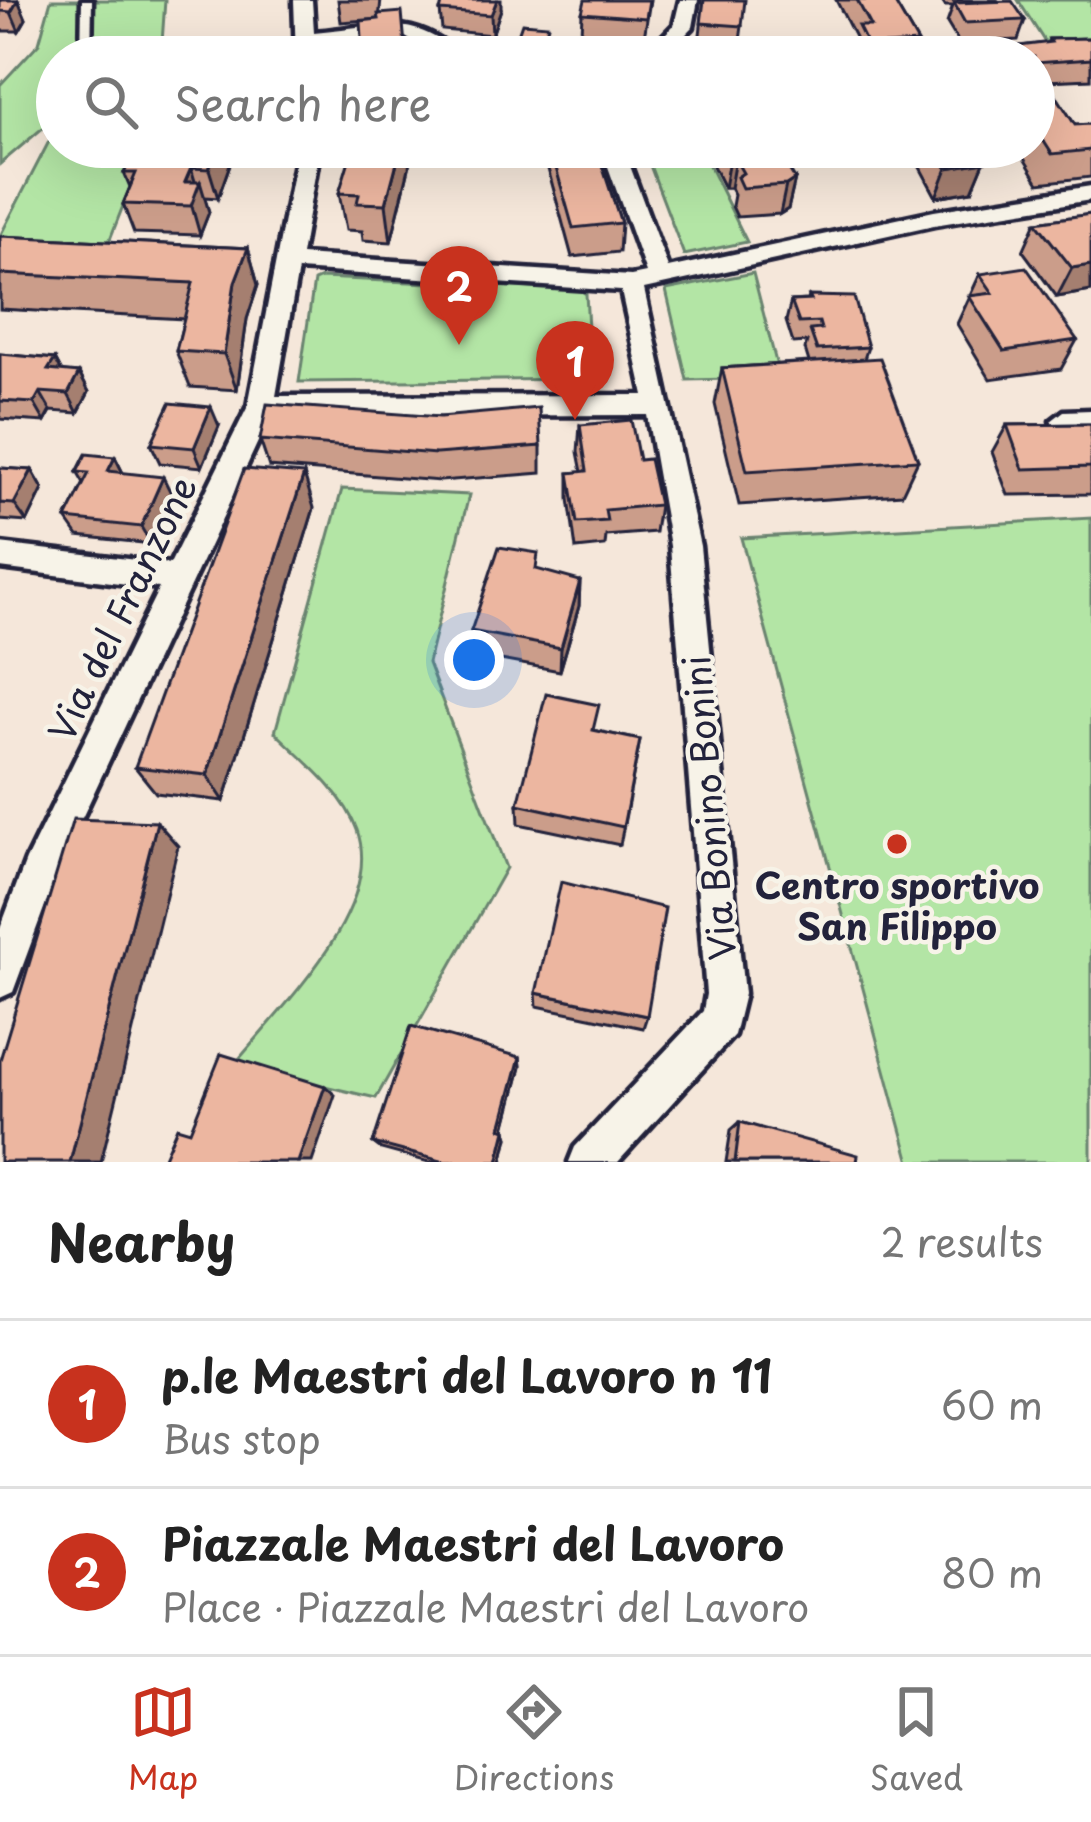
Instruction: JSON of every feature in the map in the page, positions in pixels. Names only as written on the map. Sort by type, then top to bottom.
[{"type":"street","points":[[303,0],[304,36]]},
{"type":"street","points":[[674,36],[683,27],[688,0]]},
{"type":"street","points":[[371,36],[404,30],[423,36]]},
{"type":"street","points":[[306,168],[291,262],[632,284],[906,224],[1091,193]]},
{"type":"street","points":[[620,168],[661,281]]},
{"type":"street","name":"Via del Franzone","points":[[0,979],[44,860],[261,406],[291,262]]},
{"type":"street","name":"Via Bonino Bonini","points":[[590,1162],[720,1021],[725,994],[685,546],[632,284]]},
{"type":"street","points":[[261,406],[659,405]]},
{"type":"street","points":[[0,556],[180,578]]},
{"type":"lane","points":[[86,36],[87,0]]},
{"type":"green space","points":[[51,0],[165,0],[162,36],[41,36]]},
{"type":"green space","points":[[1018,0],[1091,0],[1091,46],[1055,47],[1055,36],[1041,36]]},
{"type":"green space","points":[[36,46],[36,134],[0,164],[0,85]]},
{"type":"green space","points":[[36,167],[138,168],[105,252],[0,248],[0,236]]},
{"type":"green space","points":[[651,168],[710,168],[747,242],[684,255]]},
{"type":"green space","points":[[753,273],[780,378],[687,380],[666,290]]},
{"type":"green space","points":[[314,281],[580,290],[586,294],[591,379],[299,382]]},
{"type":"green space","points":[[342,489],[469,495],[428,663],[506,868],[376,1098],[234,1065],[301,986],[343,924],[362,860],[357,830],[342,802],[275,732]]},
{"type":"green space","points":[[1091,518],[1091,1162],[910,1162],[741,538]]},
{"type":"building","points":[[0,0],[18,0],[11,12],[0,11]]},
{"type":"building","points":[[443,0],[497,0],[491,15],[440,11]]},
{"type":"building","points":[[585,0],[649,0],[646,18],[582,13]]},
{"type":"building","points":[[704,0],[745,0],[742,26],[701,23]]},
{"type":"building","points":[[857,0],[893,0],[914,36],[863,36],[858,26],[871,26]]},
{"type":"building","points":[[1012,1],[1025,20],[965,23],[954,3]]},
{"type":"building","points":[[402,12],[404,36],[362,36],[361,21],[379,19],[378,14]]},
{"type":"building","points":[[522,23],[548,25],[546,32],[577,35],[577,36],[517,36]]},
{"type":"building","points":[[1091,38],[1091,59],[1055,62],[1055,39]]},
{"type":"building","points":[[1055,94],[1075,125],[1091,126],[1091,150],[1055,154]]},
{"type":"building","points":[[126,168],[191,168],[185,182],[200,182],[191,206],[123,204],[136,173],[124,173]]},
{"type":"building","points":[[347,168],[395,168],[386,204],[357,203],[359,194],[339,193]]},
{"type":"building","points":[[556,168],[603,168],[621,223],[573,228]]},
{"type":"building","points":[[740,168],[788,168],[795,179],[786,185],[742,188],[737,177],[743,173]]},
{"type":"building","points":[[1091,214],[1091,265],[1072,268],[1036,222]]},
{"type":"building","points":[[0,236],[248,248],[235,282],[224,354],[176,351],[193,283],[0,274]]},
{"type":"building","points":[[1026,267],[1077,340],[1004,351],[969,296],[993,293],[980,274]]},
{"type":"building","points":[[809,296],[854,297],[868,347],[817,350],[810,330],[821,329],[819,322],[799,323],[791,301],[811,300]]},
{"type":"building","points":[[0,354],[55,359],[48,370],[79,373],[68,394],[40,392],[34,403],[0,401]]},
{"type":"building","points":[[880,358],[918,460],[747,471],[722,368]]},
{"type":"building","points":[[170,403],[211,407],[194,448],[151,444]]},
{"type":"building","points":[[267,404],[440,417],[539,408],[541,446],[436,454],[260,440]]},
{"type":"building","points":[[631,420],[639,460],[649,459],[659,505],[605,510],[607,521],[577,523],[569,473],[587,471],[580,425]]},
{"type":"building","points":[[1091,424],[1091,467],[1023,469],[1007,425]]},
{"type":"building","points":[[86,454],[115,457],[108,471],[163,477],[141,527],[66,519],[89,473],[77,472]]},
{"type":"building","points":[[0,468],[32,470],[14,504],[0,503]]},
{"type":"building","points":[[244,469],[304,474],[207,775],[135,767]]},
{"type":"building","points":[[499,547],[538,553],[536,569],[580,581],[561,648],[471,631]]},
{"type":"building","points":[[546,694],[599,705],[593,730],[640,740],[623,827],[518,804]]},
{"type":"building","points":[[73,819],[157,822],[70,1162],[0,1162],[0,1060]]},
{"type":"building","points":[[561,882],[665,908],[647,1016],[536,993]]},
{"type":"building","points":[[411,1026],[520,1057],[501,1128],[506,1130],[498,1162],[445,1162],[373,1143]]},
{"type":"building","points":[[221,1054],[325,1086],[298,1162],[162,1162],[177,1127],[190,1131]]},
{"type":"building","points":[[740,1122],[858,1155],[857,1162],[735,1162]]},
{"type":"place","name":"Piazzale Maestri del Lavoro","points":[[459,345]]},
{"type":"place","name":"p.le Maestri del Lavoro n 11","points":[[575,420]]},
{"type":"place","name":"Centro sportivo San Filippo","points":[[897,844]]}]
